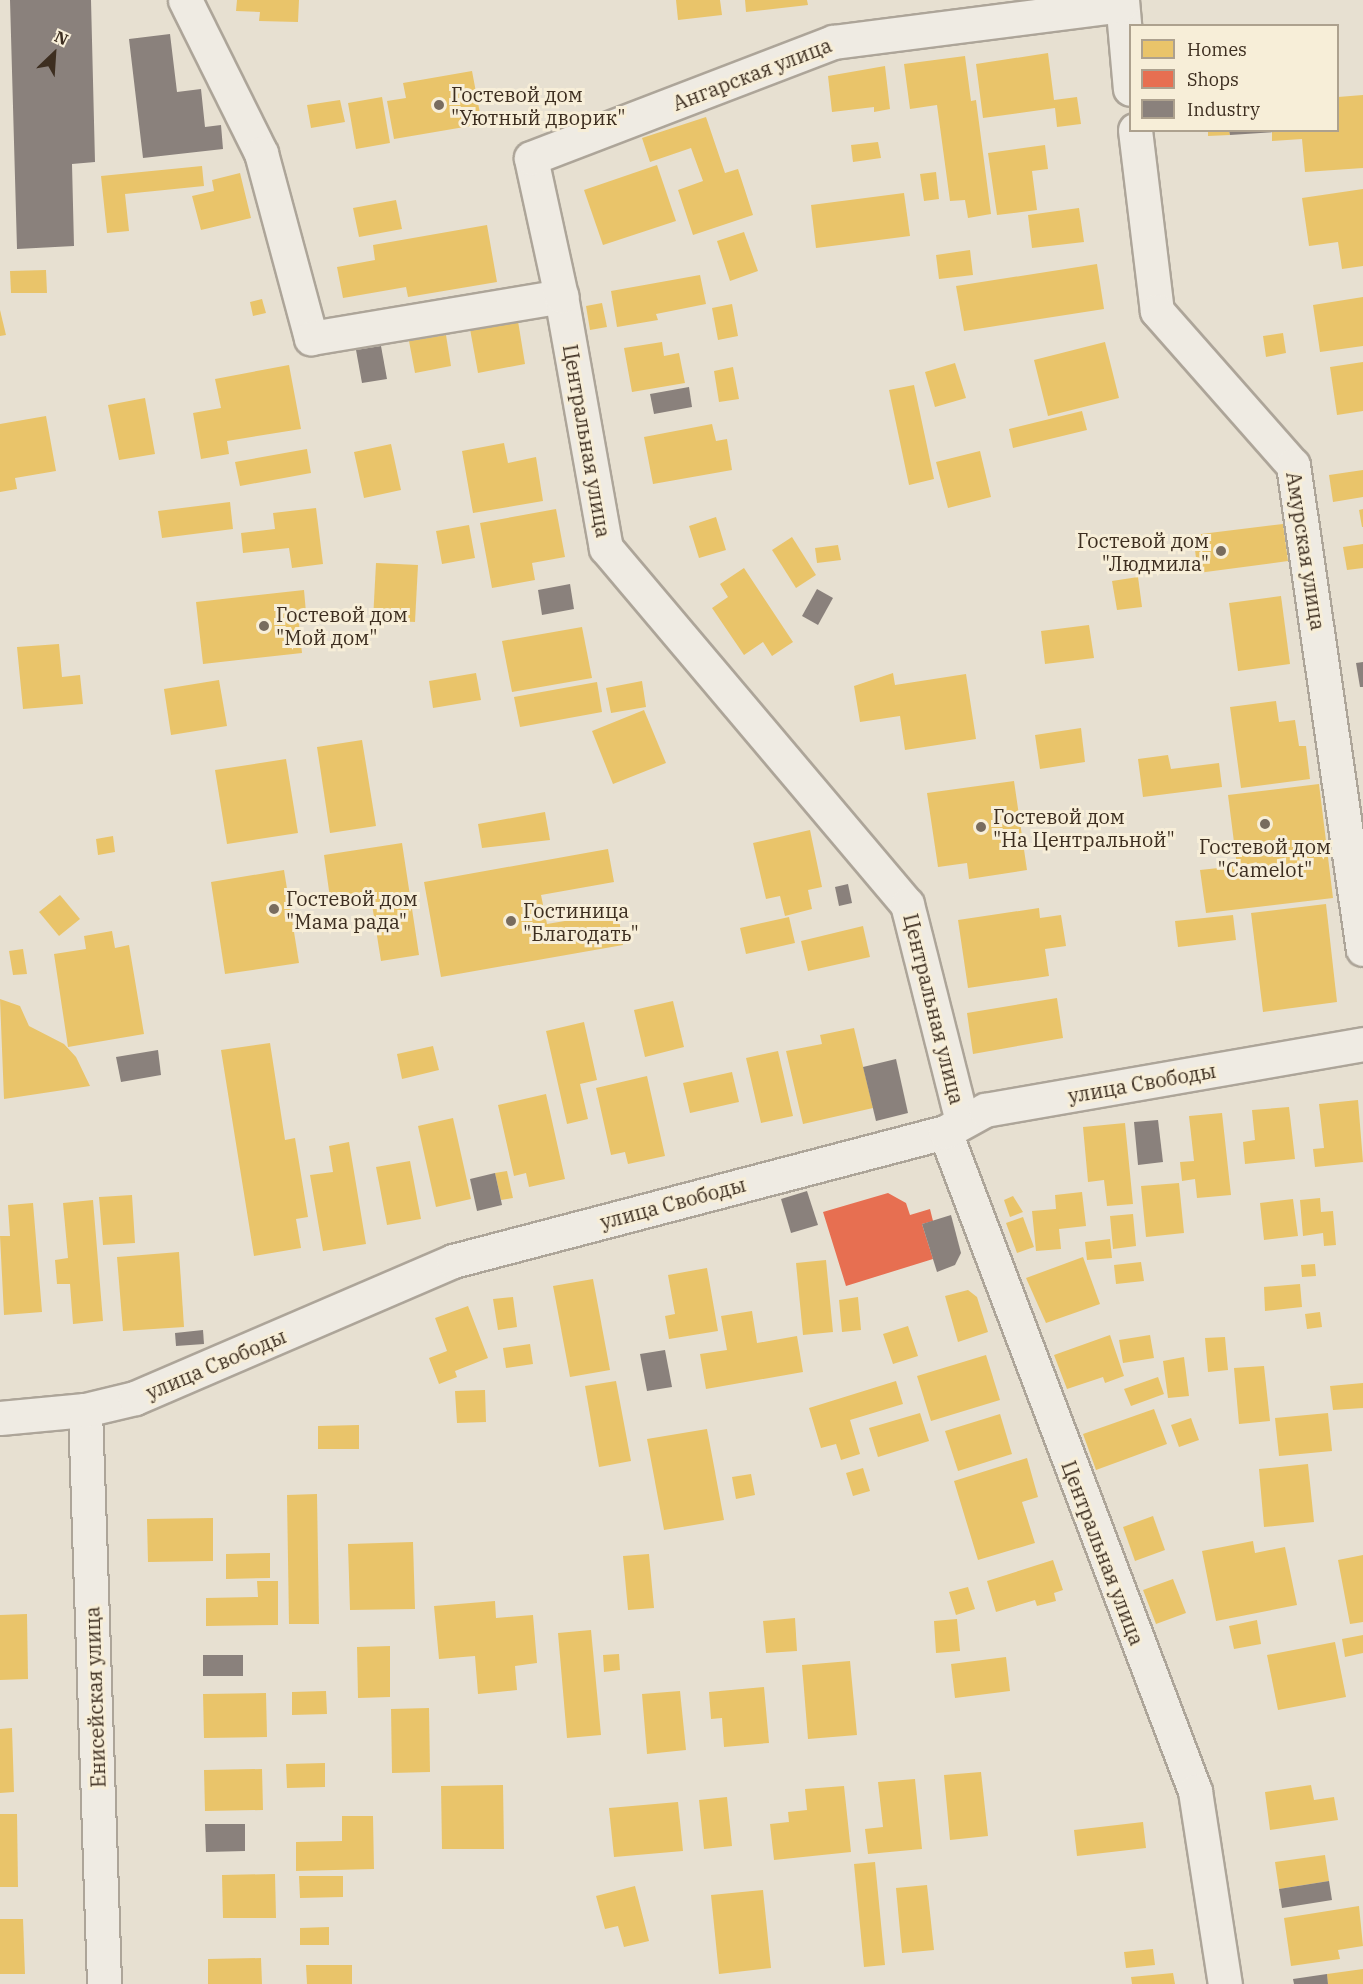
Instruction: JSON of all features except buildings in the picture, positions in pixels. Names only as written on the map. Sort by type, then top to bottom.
[{"type":"street","points":[[185,0],[261,153],[311,338],[561,296]]},
{"type":"street","points":[[1121,2],[1129,72]]},
{"type":"street","name":"Ангарская улица","points":[[561,296],[531,158],[833,42],[1121,2]]},
{"type":"street","name":"Амурская улица","points":[[1136,132],[1157,311],[1293,465],[1363,949]]},
{"type":"street","name":"Центральная улица","points":[[561,296],[606,548],[907,904],[953,1126],[1195,1791],[1225,1984]]},
{"type":"street","name":"улица Свободы","points":[[0,1418],[85,1410],[168,1387],[453,1261],[953,1126],[985,1110],[1363,1044]]},
{"type":"street","name":"Енисейская улица","points":[[85,1410],[104,1984]]},
{"type":"place","name":"Гостевой дом \"Уютный дворик\"","points":[[439,105]]},
{"type":"place","name":"Гостевой дом \"Людмила\"","points":[[1221,551]]},
{"type":"place","name":"Гостевой дом \"Мой дом\"","points":[[264,626]]},
{"type":"place","name":"Гостевой дом \"Camelot\"","points":[[1265,824]]},
{"type":"place","name":"Гостевой дом \"На Центральной\"","points":[[981,827]]},
{"type":"place","name":"Гостевой дом \"Мама рада\"","points":[[274,909]]},
{"type":"place","name":"Гостиница \"Благодать\"","points":[[511,921]]}]
